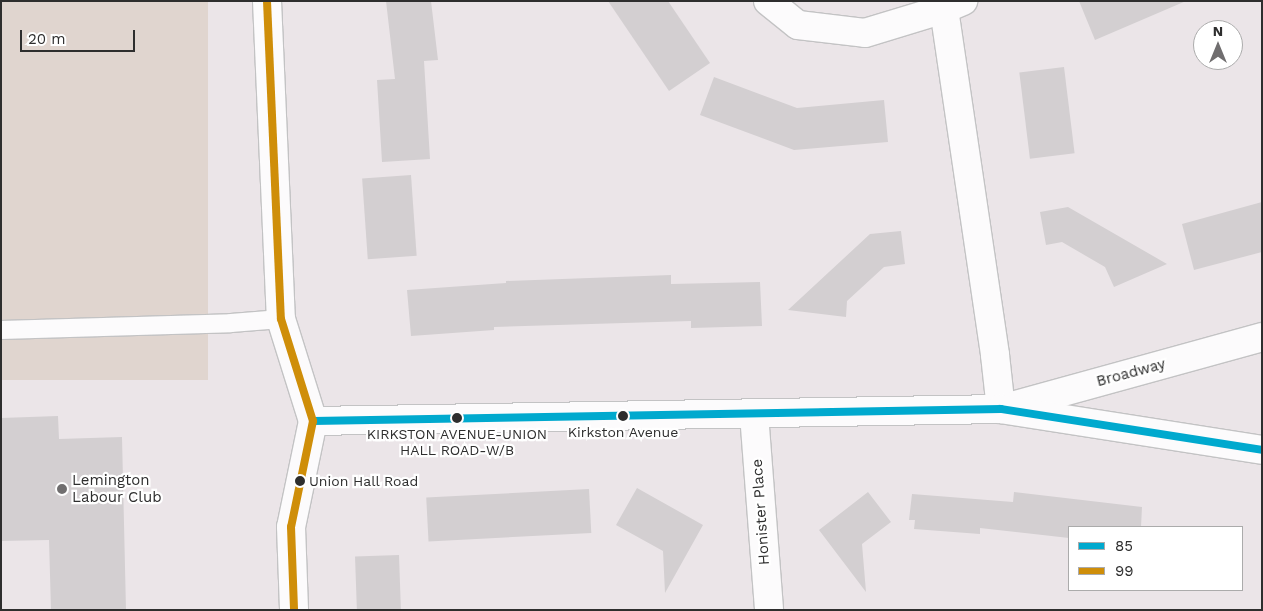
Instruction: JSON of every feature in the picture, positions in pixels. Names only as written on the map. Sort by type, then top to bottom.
[{"type":"street","points":[[267,1],[281,319],[314,421],[291,527],[294,610]]},
{"type":"street","points":[[768,1],[798,25],[865,33],[953,5],[1001,409]]},
{"type":"street","name":"Broadway","points":[[1001,409],[1262,337]]},
{"type":"street","points":[[314,421],[1001,409],[1262,450]]},
{"type":"street","name":"Honister Place","points":[[754,414],[769,610]]},
{"type":"lane","points":[[1,330],[231,323],[281,319]]},
{"type":"shaded area","points":[[1,1],[208,1],[208,380],[1,380]]},
{"type":"building","points":[[386,1],[431,1],[438,60],[424,61],[430,159],[382,162],[377,80],[395,79]]},
{"type":"building","points":[[608,1],[668,1],[710,63],[669,91]]},
{"type":"building","points":[[1079,1],[1186,1],[1095,40]]},
{"type":"building","points":[[1064,67],[1075,153],[1030,159],[1019,72]]},
{"type":"building","points":[[714,77],[797,108],[884,100],[888,142],[794,150],[700,115]]},
{"type":"building","points":[[411,175],[417,256],[368,259],[362,178]]},
{"type":"building","points":[[1262,202],[1262,252],[1194,270],[1182,224]]},
{"type":"building","points":[[1068,207],[1167,264],[1114,287],[1105,267],[1062,242],[1046,245],[1040,212]]},
{"type":"building","points":[[901,231],[905,264],[884,267],[847,301],[846,317],[788,310],[870,234]]},
{"type":"building","points":[[671,275],[671,284],[760,282],[762,326],[691,328],[691,321],[494,327],[494,330],[411,336],[407,290],[506,283],[506,281]]},
{"type":"building","name":"Lemington Labour Club","points":[[58,416],[59,439],[122,437],[126,610],[51,610],[49,540],[1,541],[1,418]]},
{"type":"building","points":[[637,488],[703,525],[665,593],[663,551],[616,525]]},
{"type":"building","points":[[589,489],[591,533],[429,541],[426,498]]},
{"type":"building","points":[[868,492],[891,522],[862,544],[866,592],[819,530]]},
{"type":"building","points":[[1014,492],[1142,507],[1141,526],[1068,526],[1068,538],[980,528],[980,534],[914,529],[915,520],[909,520],[912,494],[1013,502]]},
{"type":"building","points":[[399,555],[401,610],[357,610],[355,557]]},
{"type":"transit line","name":"99","points":[[267,1],[281,319],[313,421],[291,527],[294,610]]},
{"type":"transit line","name":"85","points":[[313,421],[1001,409],[1262,450]]},
{"type":"place","name":"Kirkston Avenue","points":[[623,416]]},
{"type":"place","name":"KIRKSTON AVENUE-UNION HALL ROAD-W/B","points":[[457,418]]},
{"type":"place","name":"Union Hall Road","points":[[300,481]]},
{"type":"place","name":"Lemington Labour Club","points":[[62,489]]}]
